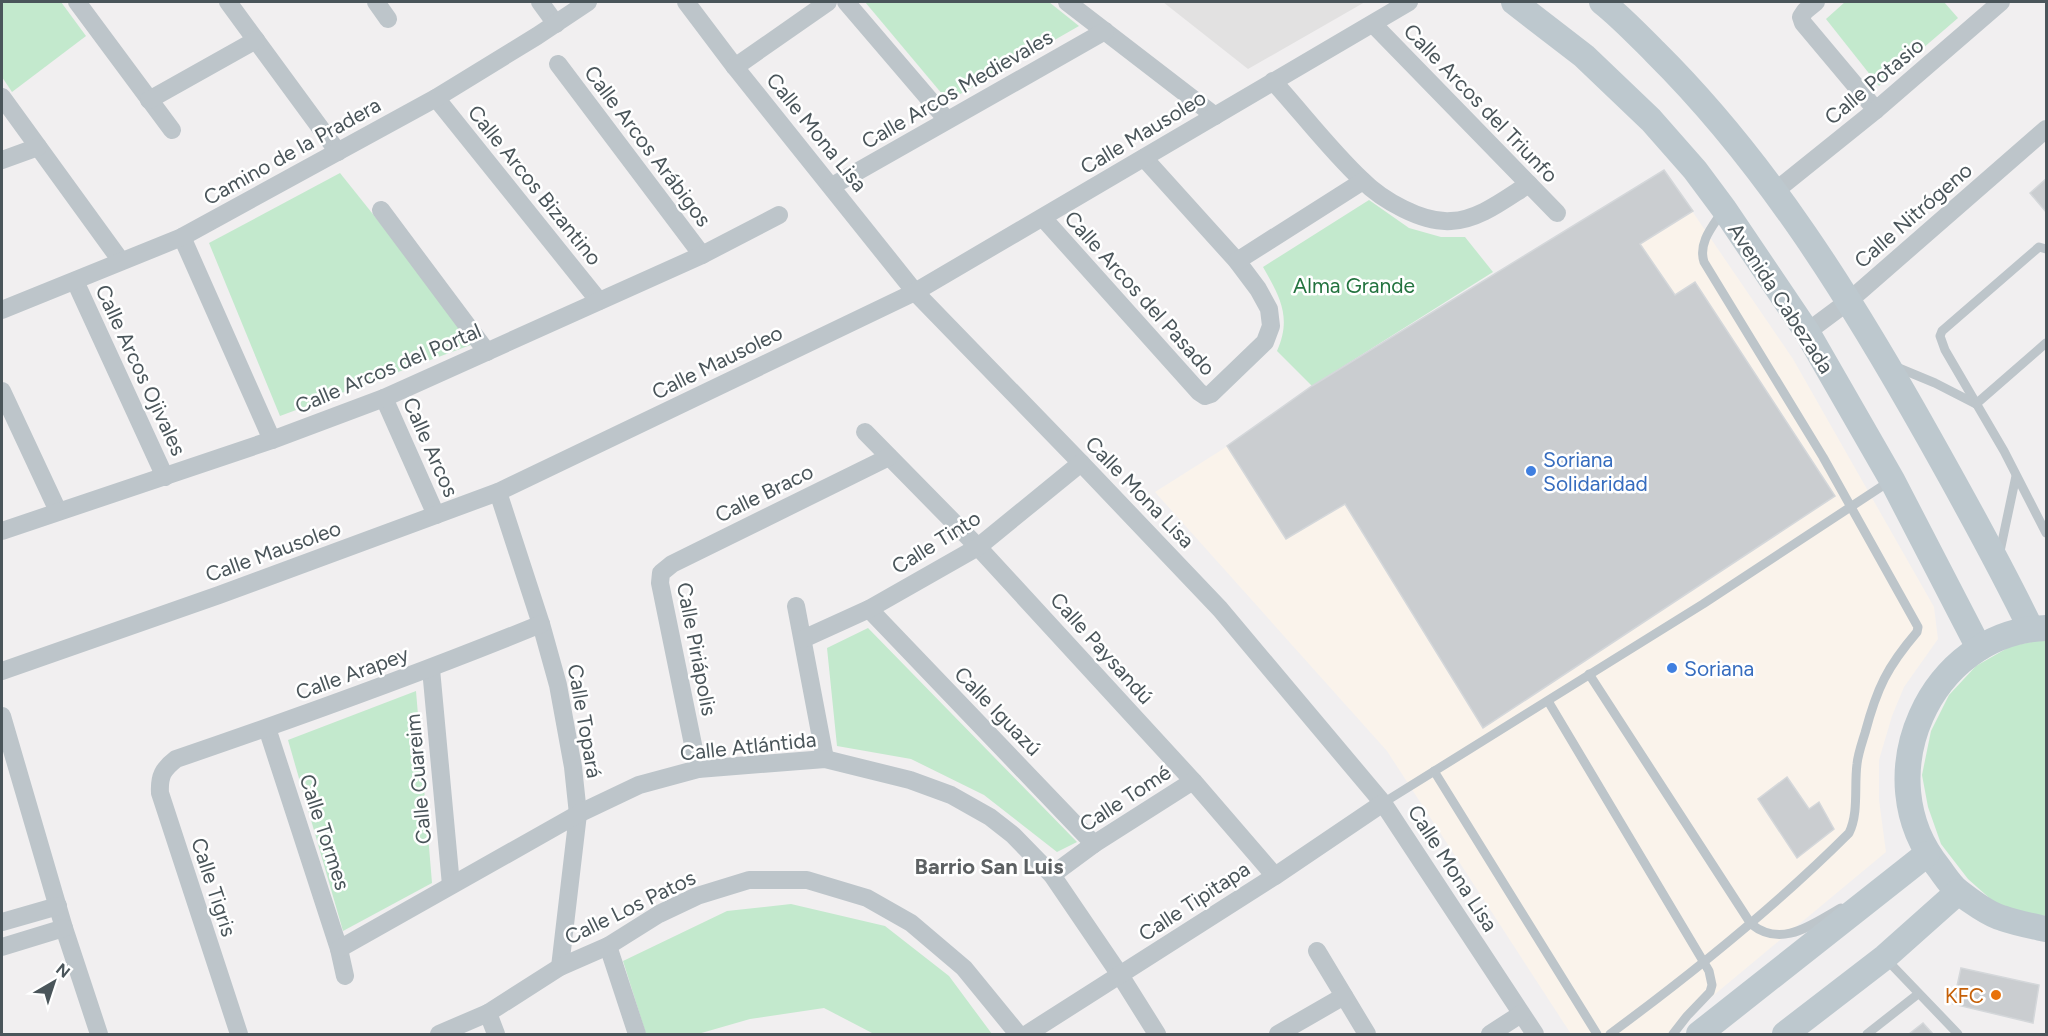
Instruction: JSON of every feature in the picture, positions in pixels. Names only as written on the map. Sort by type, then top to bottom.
[{"type":"main road","name":"Avenida Cabezada","points":[[1514,2],[1584,56],[1651,120],[1724,209],[1807,332],[1892,480],[1978,648]]},
{"type":"main road","points":[[1614,5],[1727,131],[1774,192],[1850,300],[1998,562],[2039,628],[2004,636],[1978,648],[1943,678],[1918,718],[1907,763],[1910,810],[1927,854],[1958,892],[2000,918],[2046,929]]},
{"type":"main road","points":[[1700,1035],[1927,854]]},
{"type":"main road","points":[[1785,1035],[1884,957],[1958,892]]},
{"type":"street","points":[[77,2],[172,130]]},
{"type":"street","points":[[228,2],[338,152]]},
{"type":"street","points":[[376,2],[388,19]]},
{"type":"street","points":[[540,2],[556,24]]},
{"type":"street","name":"Camino de la Pradera","points":[[2,310],[182,237],[436,98],[588,2]]},
{"type":"street","name":"Calle Mona Lisa","points":[[686,2],[735,67],[915,292],[1220,609],[1383,803],[1535,1035]]},
{"type":"street","points":[[735,67],[828,2]]},
{"type":"street","points":[[846,2],[947,120]]},
{"type":"street","points":[[1067,2],[1215,116]]},
{"type":"street","name":"Calle Mausoleo","points":[[2,671],[219,595],[498,492],[915,292],[1409,2]]},
{"type":"street","points":[[1816,2],[1804,11],[1801,17],[1803,23],[1876,110]]},
{"type":"street","name":"Calle Potasio","points":[[1774,192],[1876,110],[2001,2]]},
{"type":"street","name":"Calle Arcos del Triunfo","points":[[1373,24],[1557,213]]},
{"type":"street","name":"Calle Arcos Medievales","points":[[832,186],[1105,31]]},
{"type":"street","points":[[149,100],[256,39]]},
{"type":"street","name":"Calle Arcos Arábigos","points":[[558,64],[702,255]]},
{"type":"street","points":[[1273,81],[1363,181],[1415,215],[1436,221],[1453,222],[1472,217],[1529,184]]},
{"type":"street","points":[[2,97],[121,261]]},
{"type":"street","name":"Calle Arcos Bizantino","points":[[436,98],[599,301]]},
{"type":"street","name":"Calle Nitrógeno","points":[[1807,332],[1850,300],[2046,129]]},
{"type":"street","points":[[2,160],[38,147]]},
{"type":"street","points":[[1144,158],[1237,261],[1363,181]]},
{"type":"street","points":[[381,210],[487,352]]},
{"type":"street","name":"Calle Arcos del Portal","points":[[2,531],[272,440],[384,398],[702,255],[779,215]]},
{"type":"street","name":"Calle Arcos del Pasado","points":[[1043,218],[1205,396],[1211,394],[1260,349],[1271,326],[1269,309],[1258,289],[1237,261]]},
{"type":"street","points":[[182,237],[272,440]]},
{"type":"street","name":"Calle Arcos Ojivales","points":[[75,281],[165,477]]},
{"type":"street","points":[[2,392],[58,511]]},
{"type":"street","name":"Calle Arcos","points":[[384,398],[436,515]]},
{"type":"street","name":"Calle Paysandú","points":[[865,432],[978,547],[1193,782],[1275,876]]},
{"type":"street","name":"Calle Braco","points":[[661,573],[672,564],[889,457]]},
{"type":"street","name":"Calle Tinto","points":[[803,639],[869,609],[978,547],[1081,463]]},
{"type":"street","name":"Calle Topará","points":[[498,492],[541,624],[558,685],[573,767],[578,814],[560,967]]},
{"type":"street","name":"Calle Piriápolis","points":[[661,573],[660,583],[698,769]]},
{"type":"street","points":[[796,606],[825,759]]},
{"type":"street","name":"Calle Iguazú","points":[[869,609],[1094,844]]},
{"type":"street","name":"Calle Arapey","points":[[176,759],[431,669],[541,624]]},
{"type":"street","name":"Calle Cuareim","points":[[431,669],[451,885]]},
{"type":"street","points":[[2,716],[64,928],[99,1035]]},
{"type":"street","name":"Calle Tormes","points":[[267,728],[339,949],[345,976]]},
{"type":"street","name":"Calle Tigris","points":[[176,759],[165,768],[159,779],[160,793],[239,1035]]},
{"type":"street","name":"Calle Atlántida","points":[[339,949],[578,814],[639,785],[698,769],[825,759],[910,780],[951,795],[990,817],[1013,835],[1052,875],[1120,975],[1157,1035]]},
{"type":"street","name":"Calle Tomé","points":[[1052,875],[1094,844],[1193,782]]},
{"type":"street","name":"Calle Tipitapa","points":[[1027,1035],[1275,876],[1383,803]]},
{"type":"street","name":"Calle Los Patos","points":[[439,1035],[488,1012],[560,967],[608,946],[659,914],[697,896],[749,880],[807,880],[867,897],[911,923],[964,968],[1018,1035]]},
{"type":"street","points":[[2,922],[58,906]]},
{"type":"street","points":[[2,947],[64,928]]},
{"type":"street","points":[[608,946],[637,1035]]},
{"type":"street","points":[[1317,951],[1367,1035]]},
{"type":"street","points":[[1278,1035],[1344,996]]},
{"type":"street","points":[[488,1012],[496,1035]]},
{"type":"street","points":[[1490,1035],[1521,1014]]},
{"type":"lane","points":[[1611,1035],[1751,924],[1849,833],[1853,822],[1857,763],[1871,708],[1882,680],[1896,657],[1918,630],[1917,623],[1823,456],[1704,262],[1701,255],[1702,245],[1724,209]]},
{"type":"lane","points":[[2046,249],[2039,247],[1941,334],[1940,339],[2016,474],[2046,533]]},
{"type":"lane","points":[[1976,404],[2046,343]]},
{"type":"lane","points":[[1886,363],[1935,383],[1976,404]]},
{"type":"lane","points":[[1998,562],[2016,474]]},
{"type":"lane","points":[[1383,803],[1703,604],[1892,480]]},
{"type":"lane","points":[[1589,674],[1751,924],[1769,935],[1794,932],[1854,902],[1871,900]]},
{"type":"lane","points":[[1548,701],[1709,971],[1711,989],[1708,996],[1673,1035]]},
{"type":"lane","points":[[1434,771],[1597,1035]]},
{"type":"lane","points":[[1884,957],[1958,1035]]},
{"type":"lane","points":[[1867,1035],[1918,994]]},
{"type":"shaded area","points":[[1163,2],[1365,2],[1248,69]]},
{"type":"shaded area","points":[[1664,170],[1793,359],[1934,607],[1938,639],[1904,687],[1892,716],[1879,760],[1879,800],[1886,852],[1667,1034],[1571,1034],[1387,751],[1155,492]]},
{"type":"green space","points":[[2,2],[61,2],[86,36],[12,92],[2,77]]},
{"type":"green space","points":[[865,2],[1049,2],[1079,26],[948,101]]},
{"type":"green space","points":[[1845,2],[1944,2],[1958,18],[1879,86],[1826,19]]},
{"type":"green space","points":[[340,173],[476,343],[280,416],[209,243]]},
{"type":"green space","name":"Alma Grande","points":[[1369,200],[1409,228],[1441,237],[1465,237],[1493,272],[1312,386],[1277,351],[1284,328],[1284,317],[1279,298],[1263,267]]},
{"type":"green space","points":[[868,628],[1077,842],[1057,852],[984,795],[911,759],[837,746],[827,648]]},
{"type":"green space","points":[[2046,639],[2046,916],[2029,914],[1995,903],[1968,879],[1941,844],[1928,807],[1922,775],[1931,731],[1949,695],[1976,666],[2011,646]]},
{"type":"green space","points":[[416,691],[432,883],[343,931],[288,740]]},
{"type":"green space","points":[[791,904],[885,926],[949,976],[992,1034],[874,1034],[824,1008],[750,1019],[698,1034],[646,1034],[623,961],[727,911]]},
{"type":"building","name":"Soriana Solidaridad","points":[[1664,170],[1693,211],[1640,244],[1675,295],[1695,282],[1835,496],[1483,728],[1345,504],[1286,539],[1227,446],[1312,386]]},
{"type":"building","points":[[2046,179],[2046,212],[2030,193]]},
{"type":"building","points":[[1787,777],[1809,809],[1819,802],[1834,829],[1797,858],[1758,799]]},
{"type":"building","name":"KFC","points":[[1961,968],[2039,985],[2033,1023],[1953,1004]]},
{"type":"building","points":[[1923,1023],[1933,1034],[1909,1034]]},
{"type":"place","name":"Soriana Solidaridad","points":[[1531,471]]},
{"type":"place","name":"Soriana","points":[[1672,668]]},
{"type":"place","name":"KFC","points":[[1996,995]]},
{"type":"district","name":"Barrio San Luis","points":[[989,866]]}]
